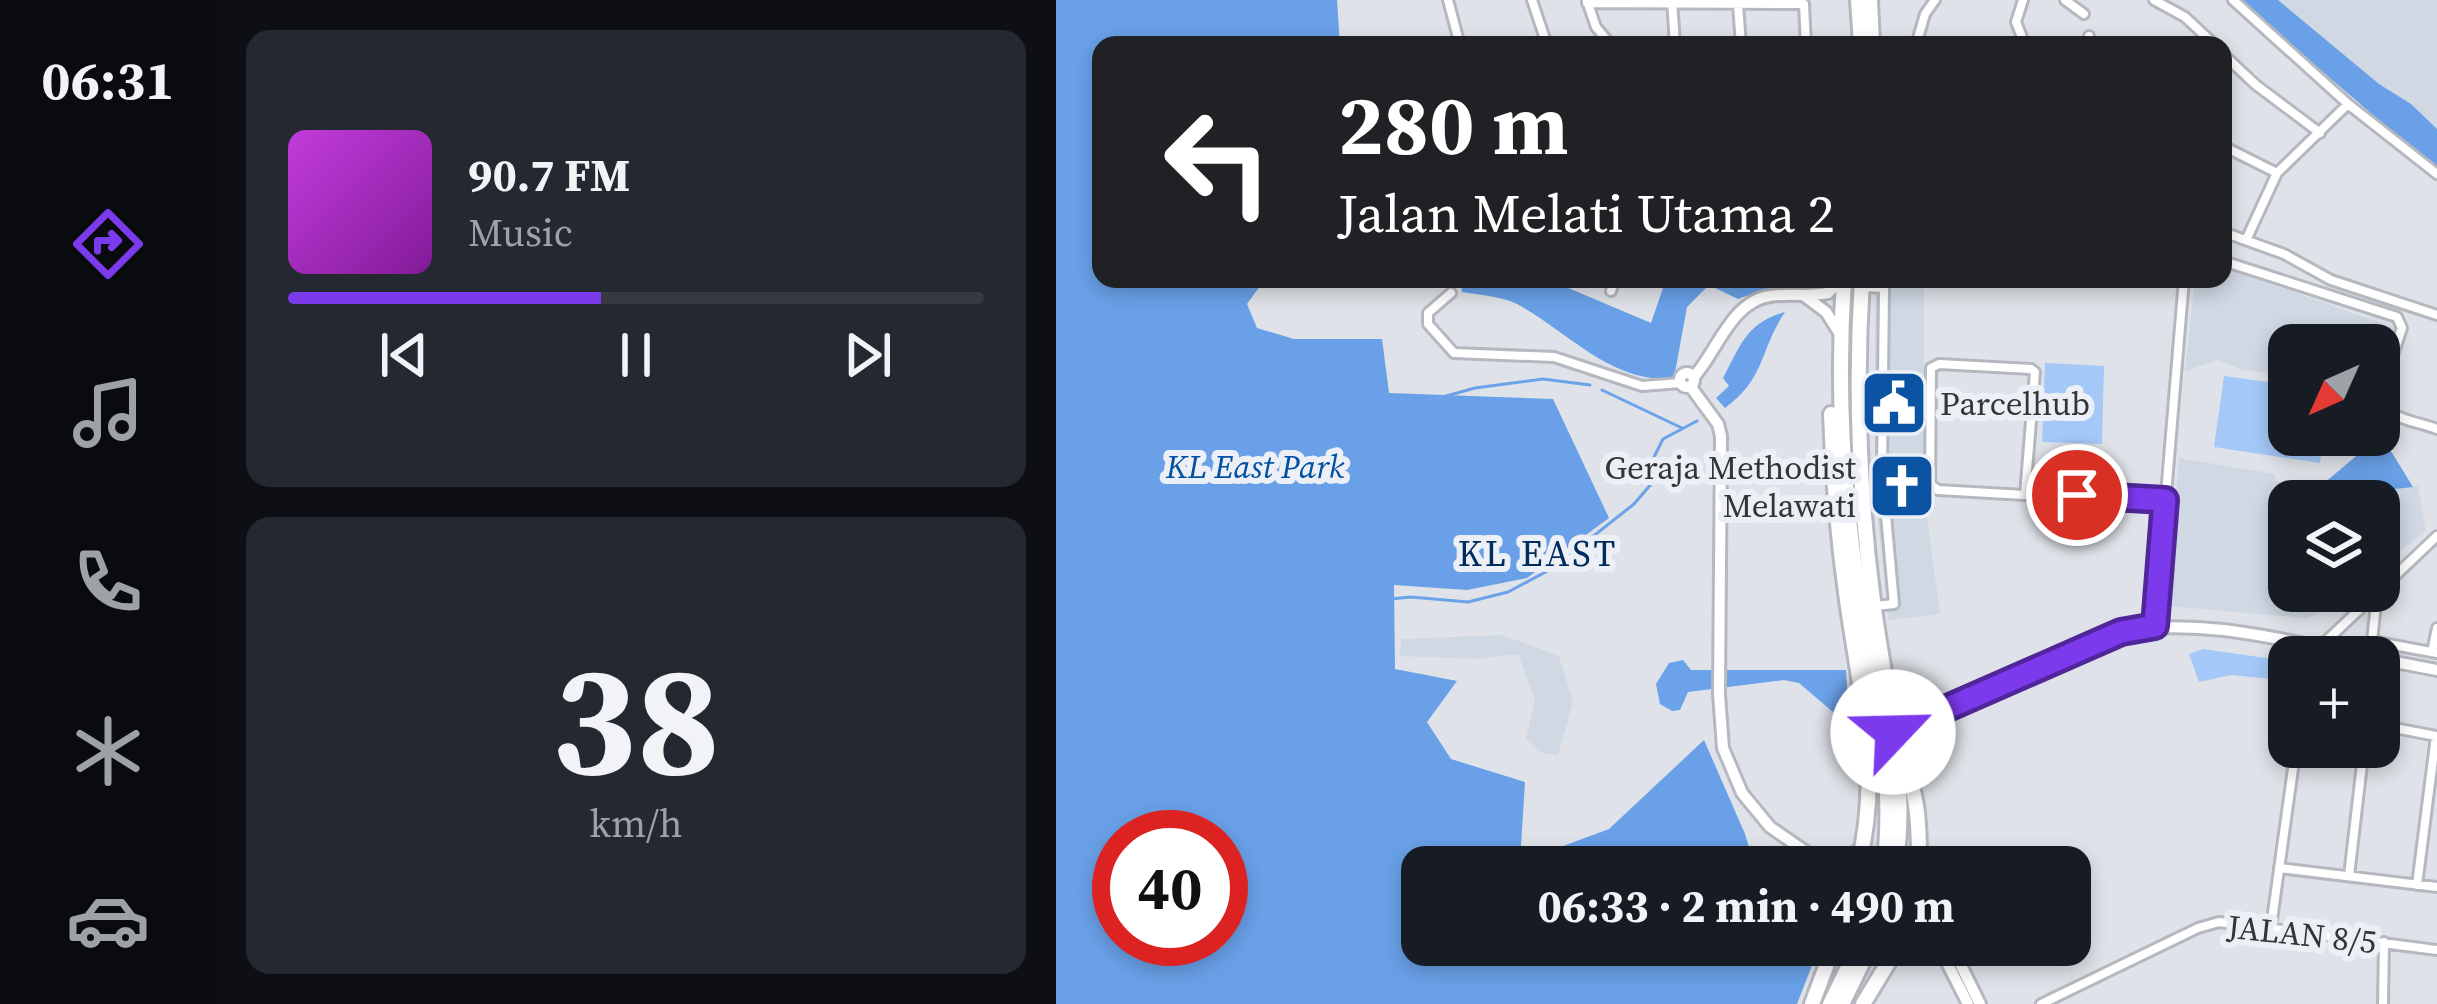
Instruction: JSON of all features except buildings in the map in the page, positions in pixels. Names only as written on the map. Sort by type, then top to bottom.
[{"type":"highway","points":[[1855,0],[1857,36]]},
{"type":"highway","points":[[1870,0],[1872,36]]},
{"type":"highway","points":[[1851,288],[1840,334],[1839,386],[1856,578],[1888,772],[1877,846]]},
{"type":"highway","points":[[1845,480],[1851,469],[1852,288]]},
{"type":"highway","points":[[1852,288],[1873,607],[1897,758],[1897,846]]},
{"type":"highway","points":[[1839,386],[1831,401],[1831,416],[1840,550],[1870,753],[1863,846]]},
{"type":"highway","points":[[1897,758],[1908,771],[1917,846]]},
{"type":"highway","points":[[1812,1004],[1826,966]]},
{"type":"highway","points":[[1830,1004],[1849,966]]},
{"type":"highway","points":[[1842,1004],[1861,966]]},
{"type":"highway","points":[[1863,1004],[1886,966]]},
{"type":"street","points":[[1448,0],[1458,36]]},
{"type":"street","points":[[1532,0],[1544,36]]},
{"type":"street","points":[[1919,36],[1935,0]]},
{"type":"street","points":[[2021,36],[2015,22],[2023,0]]},
{"type":"street","points":[[2065,0],[2084,14]]},
{"type":"street","points":[[2154,0],[2185,17],[2205,36]]},
{"type":"street","points":[[2234,0],[2348,104],[2437,174]]},
{"type":"street","points":[[1604,36],[1587,1],[1804,4],[1805,36]]},
{"type":"street","points":[[1672,2],[1674,36]]},
{"type":"street","points":[[1738,4],[1740,36]]},
{"type":"street","points":[[2232,62],[2320,134]]},
{"type":"street","points":[[2247,238],[2277,172],[2348,104]]},
{"type":"street","points":[[2232,150],[2277,172]]},
{"type":"street","points":[[2232,234],[2331,280],[2437,315]]},
{"type":"street","points":[[2232,264],[2397,317],[2402,328],[2381,403],[2390,415],[2437,429]]},
{"type":"street","points":[[1451,292],[1427,313],[1428,324],[1454,353],[1554,357],[1642,386],[1688,382],[1710,360],[1733,317],[1751,302],[1840,288]]},
{"type":"street","points":[[1873,607],[1894,604],[1882,471],[1884,288]]},
{"type":"street","points":[[2155,626],[2183,288]]},
{"type":"street","points":[[1803,296],[1826,312],[1840,334]]},
{"type":"street","points":[[2025,495],[2035,372],[1940,364],[1931,368],[1930,484],[1938,490],[2025,495],[2044,493],[2165,500]]},
{"type":"street","points":[[1688,382],[1718,424],[1721,436],[1719,694],[1723,748],[1742,793],[1770,827],[1795,846]]},
{"type":"street","points":[[2026,481],[2039,484],[2044,493]]},
{"type":"street","points":[[2400,571],[2437,536]]},
{"type":"street","points":[[2331,636],[2357,612]]},
{"type":"street","points":[[2375,612],[2372,641],[2434,652],[2437,628]]},
{"type":"street","points":[[1893,732],[2121,632],[2155,626],[2273,636]]},
{"type":"street","points":[[2400,663],[2437,670]]},
{"type":"street","points":[[2400,729],[2436,736],[2417,884]]},
{"type":"street","points":[[2271,927],[2293,768]]},
{"type":"street","points":[[2349,877],[2362,768]]},
{"type":"street","points":[[2279,868],[2437,887]]},
{"type":"street","name":"JALAN 8/5","points":[[2041,1004],[2219,922],[2437,950]]},
{"type":"street","points":[[2383,1004],[2384,942]]},
{"type":"street","points":[[1949,966],[1968,1004]]},
{"type":"street","points":[[1961,966],[1980,1004]]},
{"type":"shaded area","points":[[2271,0],[2437,0],[2437,142]]},
{"type":"shaded area","points":[[2232,270],[2384,324],[2268,324],[2268,373],[2242,370],[2218,360],[2185,371],[2194,288],[2232,288]]},
{"type":"shaded area","points":[[1875,288],[1924,288],[1924,494],[1940,614],[1889,620],[1875,494]]},
{"type":"shaded area","points":[[1785,312],[1755,375],[1725,408],[1716,398],[1729,386],[1723,378],[1740,346],[1761,322]]},
{"type":"shaded area","points":[[2045,363],[2104,366],[2102,444],[2042,442]]},
{"type":"shaded area","points":[[2224,376],[2268,382],[2268,455],[2214,447]]},
{"type":"shaded area","points":[[2274,456],[2321,456],[2320,463]]},
{"type":"shaded area","points":[[2179,458],[2275,474],[2275,480],[2268,480],[2268,612],[2319,613],[2306,618],[2167,606]]},
{"type":"shaded area","points":[[2418,486],[2426,531],[2400,551],[2400,488]]},
{"type":"shaded area","points":[[1502,635],[1559,656],[1573,702],[1558,755],[1542,753],[1526,739],[1535,699],[1518,654],[1478,659],[1399,656],[1402,639]]},
{"type":"shaded area","points":[[2203,649],[2268,658],[2268,679],[2231,675],[2199,682],[2189,654]]},
{"type":"shaded area","points":[[1683,660],[1691,670],[1846,670],[1848,701],[1833,712],[1799,683],[1784,680],[1688,692],[1680,710],[1672,711],[1660,704],[1656,684],[1669,663]]},
{"type":"green space","name":"KL East Park","points":[[1056,0],[1337,0],[1339,36],[1092,36],[1092,288],[1259,288],[1247,304],[1257,328],[1294,339],[1382,339],[1389,393],[1553,399],[1609,518],[1527,578],[1467,590],[1394,585],[1395,669],[1457,681],[1427,722],[1451,759],[1525,782],[1521,846],[1401,846],[1401,966],[1812,966],[1797,1004],[1056,1004]]},
{"type":"green space","points":[[2239,0],[2278,0],[2379,84],[2411,104],[2437,129],[2437,170]]},
{"type":"green space","points":[[1461,288],[1568,288],[1651,323],[1663,288],[1706,288],[1687,307],[1674,378],[1652,378],[1611,365],[1517,304],[1462,292]]},
{"type":"green space","points":[[1715,288],[1816,288],[1763,293],[1738,299]]},
{"type":"green space","points":[[2356,456],[2394,456],[2413,487],[2400,488],[2400,480],[2328,480]]},
{"type":"green space","points":[[1704,740],[1749,846],[1563,846],[1609,829]]},
{"type":"waterway","points":[[1134,336],[1160,339],[1197,328],[1387,399],[1428,401],[1475,388],[1543,379],[1590,385]]},
{"type":"waterway","points":[[1602,390],[1682,428]]},
{"type":"waterway","points":[[1327,619],[1357,617],[1370,601],[1411,597],[1468,602],[1508,592],[1553,568],[1634,504],[1652,483],[1654,457],[1663,439],[1697,421]]},
{"type":"place","name":"Parcelhub","points":[[1894,403]]},
{"type":"place","name":"Geraja Methodist Melawati","points":[[1902,486]]},
{"type":"district","name":"KL EAST","points":[[1538,553]]},
{"type":"route","points":[[1893,732],[2121,632],[2155,626],[2165,500],[2077,495]]}]
